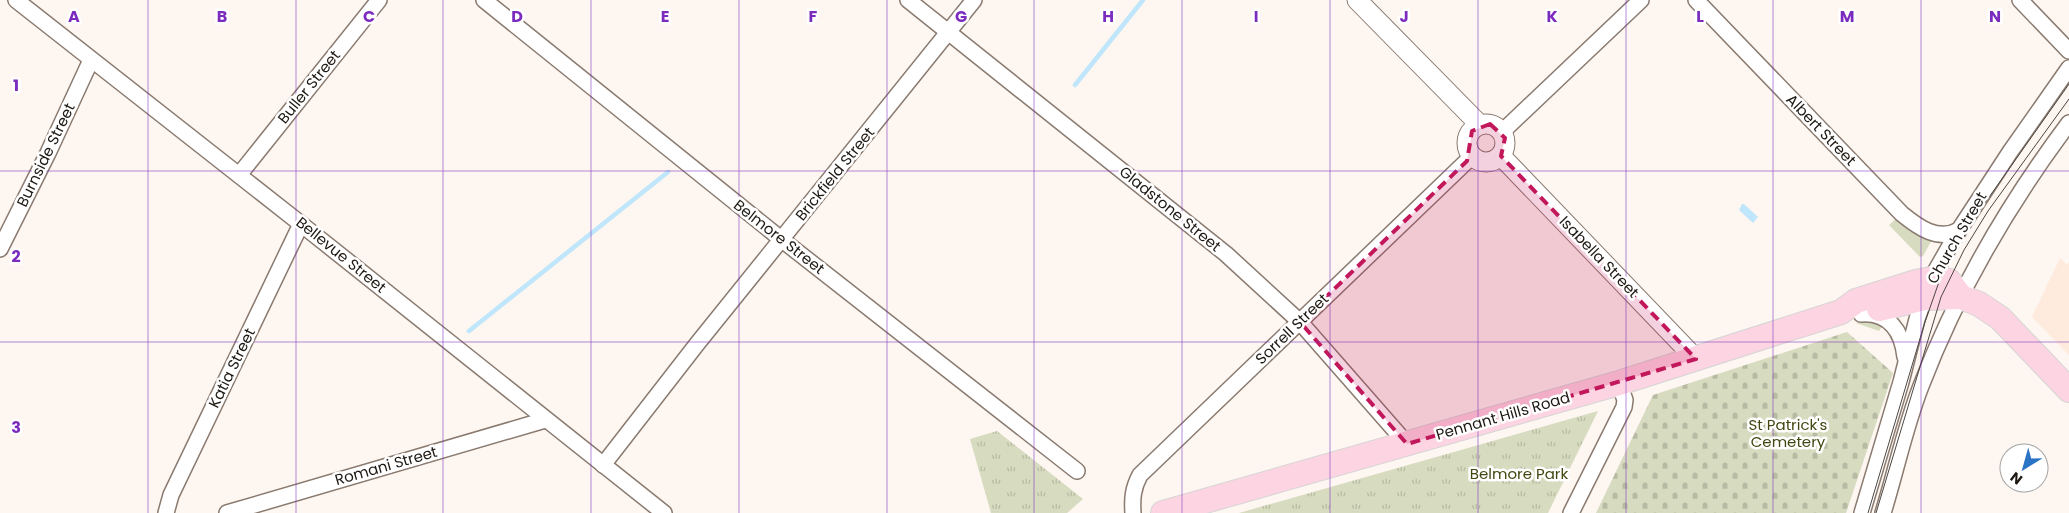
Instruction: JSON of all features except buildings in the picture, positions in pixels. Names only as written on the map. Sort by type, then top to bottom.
[{"type":"main road","name":"Pennant Hills Road","points":[[1163,513],[1619,383],[1696,358],[1851,313],[1856,301],[1927,288],[1961,297]]},
{"type":"main road","points":[[1961,297],[1979,304],[2000,318],[2069,390]]},
{"type":"street","name":"Bellevue Street","points":[[16,0],[302,224],[545,420],[664,513]]},
{"type":"street","name":"Buller Street","points":[[238,174],[379,0]]},
{"type":"street","name":"Belmore Street","points":[[484,0],[781,239],[1077,471]]},
{"type":"street","name":"Gladstone Street","points":[[908,0],[1214,244],[1300,322],[1407,444]]},
{"type":"street","name":"Brickfield Street","points":[[603,465],[781,239],[974,0]]},
{"type":"street","points":[[1357,0],[1480,125]]},
{"type":"street","points":[[1502,132],[1641,0]]},
{"type":"street","name":"Albert Street","points":[[1696,0],[1893,205],[1912,222],[1932,233],[1950,234],[1959,230]]},
{"type":"street","points":[[2020,0],[2069,51]]},
{"type":"street","name":"Burnside Street","points":[[0,249],[91,60]]},
{"type":"street","name":"Church Street","points":[[1862,513],[1927,288],[1959,230],[2010,152],[2069,68]]},
{"type":"street","name":"Church Street","points":[[1883,513],[1920,388],[1945,328],[1979,260],[2044,156],[2069,123]]},
{"type":"street","points":[[1490,124],[1502,132],[1505,138],[1505,147],[1501,156],[1496,160],[1482,162],[1470,153],[1468,136],[1472,130],[1480,125],[1490,124]]},
{"type":"street","name":"Sorrell Street","points":[[1133,513],[1132,496],[1134,486],[1140,474],[1466,161],[1470,153]]},
{"type":"street","name":"Isabella Street","points":[[1501,156],[1696,358]]},
{"type":"street","name":"Katia Street","points":[[166,513],[171,495],[302,224]]},
{"type":"street","points":[[1851,313],[1875,315],[1893,324],[1904,344],[1906,363]]},
{"type":"street","points":[[1571,513],[1624,407],[1625,400],[1619,383]]},
{"type":"street","name":"Romani Street","points":[[227,513],[545,420]]},
{"type":"highlighted area","points":[[1490,124],[1505,138],[1501,156],[1696,359],[1407,444],[1300,322],[1467,161],[1472,131]]},
{"type":"shaded area","points":[[2060,258],[2067,265],[2069,262],[2069,355],[2032,317]]},
{"type":"green space","points":[[1897,218],[1933,238],[1923,256],[1920,257],[1889,225]]},
{"type":"green space","points":[[1871,321],[1883,325],[1879,331],[1856,323]]},
{"type":"green space","name":"St Patrick's Cemetery","points":[[1847,332],[1893,373],[1846,513],[1596,513],[1653,395]]},
{"type":"green space","name":"Belmore Park","points":[[1598,411],[1548,513],[1239,513]]},
{"type":"green space","points":[[997,431],[1083,499],[1067,513],[991,513],[970,439]]},
{"type":"water","points":[[1742,204],[1758,217],[1753,223],[1739,210]]},
{"type":"waterway","points":[[1075,85],[1143,0]]},
{"type":"waterway","points":[[469,331],[668,172]]},
{"type":"tram line","points":[[1868,513],[1925,322],[1940,279],[1975,217],[2069,84]]},
{"type":"tram line","points":[[1876,513],[1941,297],[1964,250],[1988,211],[2069,99]]}]
